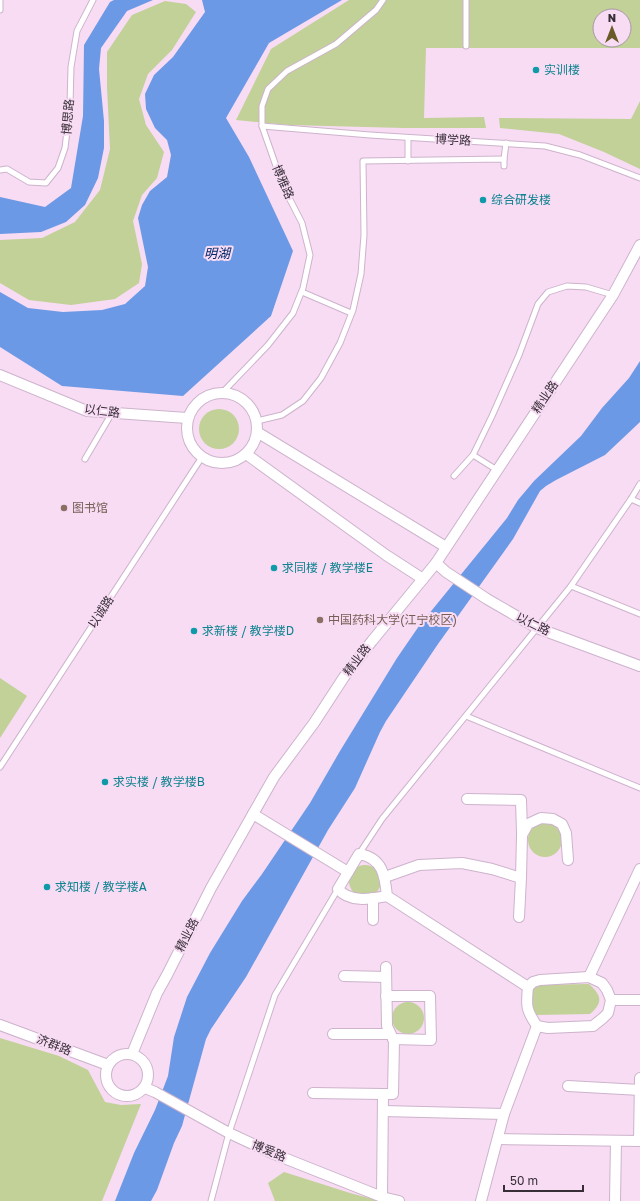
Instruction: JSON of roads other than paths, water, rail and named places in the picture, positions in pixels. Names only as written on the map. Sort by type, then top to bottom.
[{"type":"street","name":"精业路","points":[[132,1054],[166,975],[211,888],[274,777],[314,723],[344,676],[436,563],[613,295],[640,245]]},
{"type":"street","name":"以仁路","points":[[0,375],[87,411],[187,418]]},
{"type":"street","points":[[223,392],[234,395],[245,401],[252,410],[257,421],[257,432],[253,444],[246,454],[236,460],[224,463],[212,462],[193,450],[188,440],[186,429],[187,418],[192,408],[201,399],[211,394],[223,392]]},
{"type":"street","points":[[257,432],[446,547]]},
{"type":"street","points":[[246,454],[386,555],[423,578]]},
{"type":"street","name":"以仁路","points":[[436,563],[446,572],[487,599],[538,628],[640,666]]},
{"type":"street","points":[[467,800],[521,800],[522,835],[519,917]]},
{"type":"street","points":[[253,814],[348,872]]},
{"type":"street","points":[[522,835],[528,824],[541,818],[553,819],[562,824],[566,833],[568,860]]},
{"type":"street","points":[[387,896],[385,877],[378,863],[367,855],[359,854],[338,889],[341,892],[352,898],[387,896],[528,987]]},
{"type":"street","points":[[385,877],[419,865],[462,863],[492,869],[521,878]]},
{"type":"street","points":[[589,977],[638,880],[640,870]]},
{"type":"street","points":[[373,898],[374,920]]},
{"type":"street","points":[[313,1093],[393,1094],[394,1041],[386,1026],[386,972],[344,976]]},
{"type":"street","points":[[589,977],[602,983],[607,990],[610,1000],[608,1013],[594,1026],[548,1028],[538,1026],[529,1014],[526,1004],[528,987],[533,982],[540,980],[589,977]]},
{"type":"street","points":[[333,1034],[431,1040],[430,996],[386,996]]},
{"type":"street","points":[[610,1000],[640,1000]]},
{"type":"street","name":"济群路","points":[[0,1025],[108,1065]]},
{"type":"street","points":[[481,1201],[504,1114],[538,1026]]},
{"type":"street","points":[[132,1054],[144,1061],[148,1068],[149,1074],[145,1088],[140,1093],[126,1097],[119,1095],[108,1086],[106,1072],[108,1065],[112,1060],[118,1056],[132,1054]]},
{"type":"street","points":[[498,1139],[639,1141],[640,1078]]},
{"type":"street","points":[[568,1086],[640,1090]]},
{"type":"street","name":"博爱路","points":[[145,1088],[229,1133],[274,1154],[382,1196],[399,1201]]},
{"type":"street","points":[[382,1196],[383,1094]]},
{"type":"street","points":[[383,1111],[504,1114]]},
{"type":"street","points":[[616,1141],[616,1201]]},
{"type":"lane","points":[[0,0],[0,10]]},
{"type":"lane","name":"博思路","points":[[0,170],[7,169],[29,182],[46,183],[58,168],[65,148],[70,105],[71,67],[77,31],[93,0]]},
{"type":"lane","name":"博雅路","points":[[223,392],[268,345],[292,313],[302,292],[310,256],[302,223],[283,186],[262,126],[262,106],[268,89],[287,71],[336,44],[376,10],[383,0]]},
{"type":"lane","points":[[466,0],[466,46]]},
{"type":"lane","name":"博学路","points":[[262,126],[408,138],[545,146],[580,155],[640,178]]},
{"type":"lane","points":[[408,138],[408,161]]},
{"type":"lane","points":[[504,166],[506,143]]},
{"type":"lane","points":[[257,421],[282,415],[303,401],[321,378],[340,343],[351,314],[361,274],[364,235],[363,162],[504,159]]},
{"type":"lane","points":[[454,476],[472,455],[520,355],[538,304],[548,292],[567,286],[586,287],[613,295]]},
{"type":"lane","points":[[302,292],[351,314]]},
{"type":"lane","points":[[85,458],[112,413]]},
{"type":"lane","points":[[472,455],[497,470]]},
{"type":"lane","name":"以诚路","points":[[0,767],[202,457]]},
{"type":"lane","points":[[359,854],[382,819],[571,586],[640,484]]},
{"type":"lane","points":[[631,499],[640,503]]},
{"type":"lane","points":[[571,586],[640,614]]},
{"type":"lane","points":[[466,716],[640,788]]},
{"type":"lane","points":[[211,1201],[229,1133],[274,994],[338,889]]},
{"type":"water","points":[[114,0],[153,0],[127,11],[101,48],[99,69],[104,121],[104,148],[98,178],[85,205],[66,222],[41,232],[0,234],[0,197],[45,207],[71,188],[83,116],[84,45],[110,2]]},
{"type":"water","name":"明湖","points":[[202,0],[342,0],[269,43],[226,118],[249,157],[293,251],[271,316],[183,396],[62,386],[0,347],[0,292],[28,308],[63,312],[102,310],[125,304],[145,286],[148,267],[138,218],[142,205],[150,191],[167,177],[171,155],[167,140],[155,128],[146,109],[145,94],[154,75],[173,57],[205,12]]},
{"type":"water","points":[[640,361],[640,422],[605,455],[556,480],[540,491],[513,539],[438,644],[386,721],[355,788],[328,830],[246,977],[211,1029],[206,1039],[182,1126],[174,1143],[157,1190],[151,1201],[115,1201],[134,1153],[155,1110],[168,1076],[174,1037],[187,997],[210,953],[242,901],[310,803],[397,658],[419,626],[507,518],[518,500],[534,481],[581,436],[602,408],[629,378]]},
{"type":"place","name":"实训楼","points":[[536,70]]},
{"type":"place","name":"综合研发楼","points":[[483,200]]},
{"type":"place","name":"图书馆","points":[[64,508]]},
{"type":"place","name":"求同楼 / 教学楼E","points":[[274,568]]},
{"type":"place","name":"中国药科大学(江宁校区)","points":[[320,620]]},
{"type":"place","name":"求新楼 / 教学楼D","points":[[194,631]]},
{"type":"place","name":"求实楼 / 教学楼B","points":[[105,782]]},
{"type":"place","name":"求知楼 / 教学楼A","points":[[47,887]]}]
